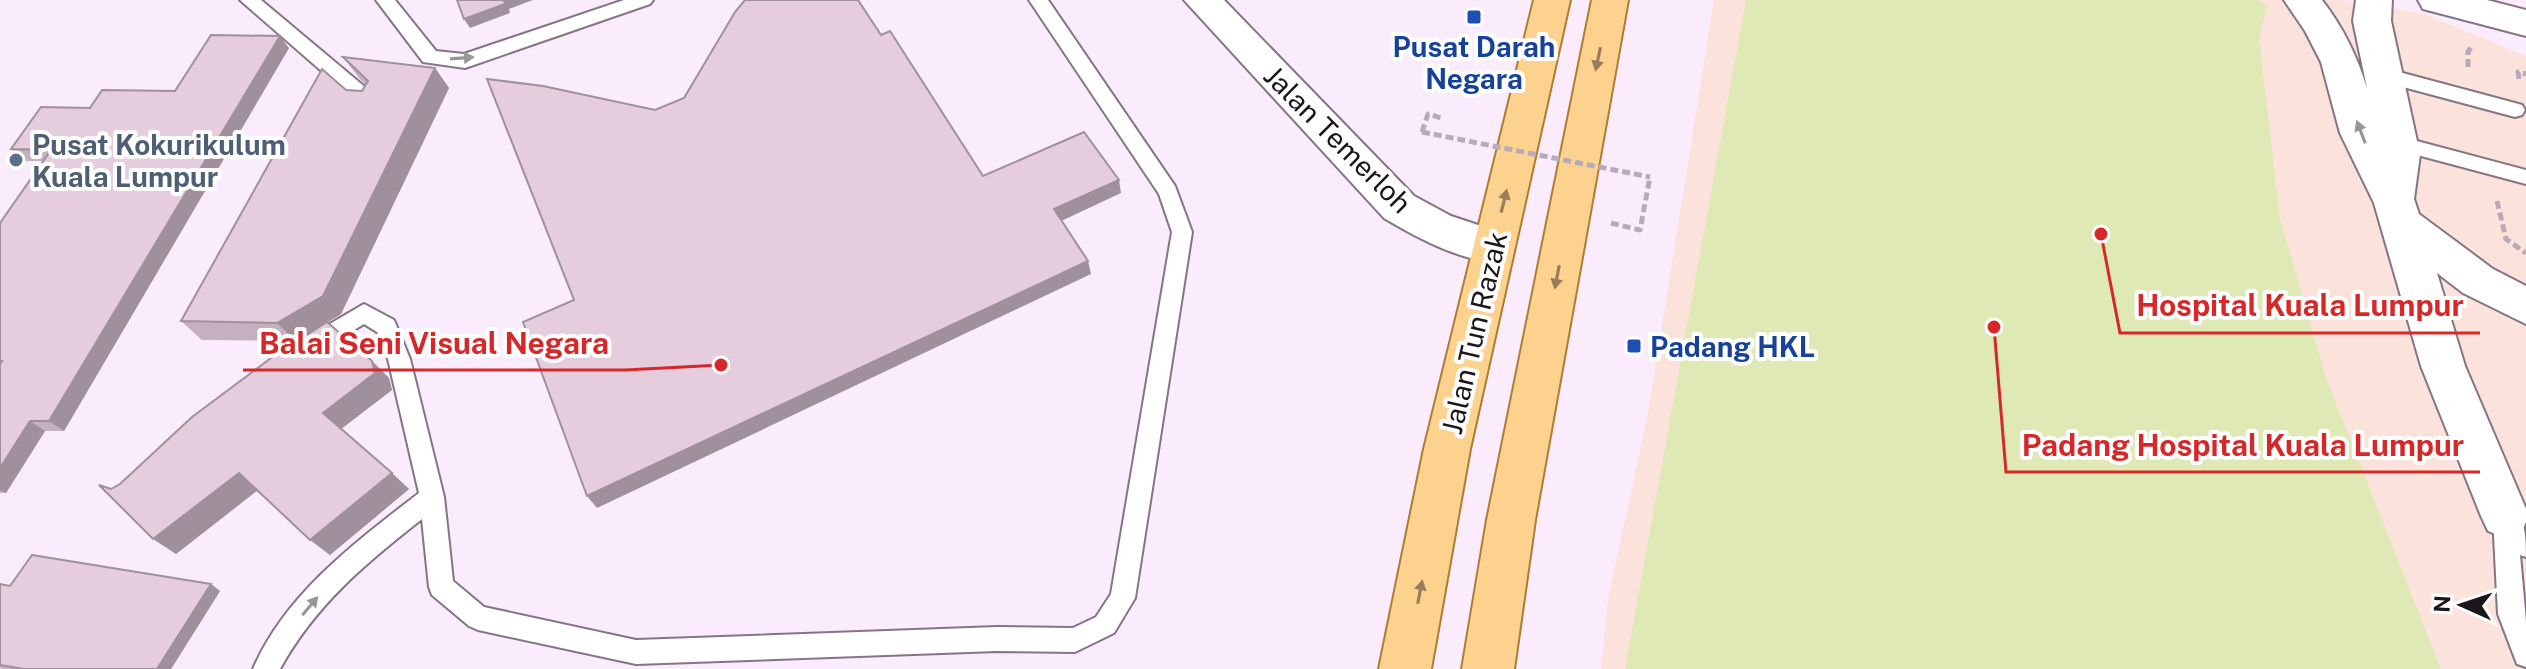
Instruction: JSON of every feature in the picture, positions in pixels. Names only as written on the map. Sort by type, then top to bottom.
[{"type":"main road","name":"Jalan Tun Razak","points":[[1405,669],[1447,449],[1552,0]]},
{"type":"main road","points":[[1488,669],[1511,520],[1610,0]]},
{"type":"street","name":"Jalan Temerloh","points":[[1202,0],[1399,207],[1436,228],[1493,247]]},
{"type":"street","points":[[2302,0],[2321,25],[2340,62],[2360,133],[2397,212],[2443,366],[2516,531]]},
{"type":"street","points":[[2374,0],[2372,21],[2400,155],[2397,212]]},
{"type":"street","points":[[2436,0],[2526,23]]},
{"type":"street","points":[[2397,212],[2478,281],[2526,306]]},
{"type":"lane","points":[[249,0],[371,103]]},
{"type":"lane","points":[[385,0],[430,57],[465,61],[644,0]]},
{"type":"lane","points":[[292,358],[364,313],[386,326],[399,359],[432,497],[441,587],[478,618],[633,660],[997,639],[1075,640],[1105,625],[1123,598],[1182,232],[1168,192],[1038,0]]},
{"type":"lane","points":[[2384,75],[2515,110]]},
{"type":"lane","points":[[2398,143],[2523,177]]},
{"type":"lane","points":[[266,669],[284,637],[346,564],[432,497]]},
{"type":"lane","points":[[2516,531],[2511,614],[2526,655]]},
{"type":"path","points":[[1441,118],[1428,114],[1422,132],[1650,177],[1640,230],[1610,223]]},
{"type":"shaded area","points":[[1714,0],[2344,0],[2424,14],[2526,56],[2526,669],[1601,669],[1608,599],[1648,413]]},
{"type":"green space","points":[[1746,0],[2256,0],[2267,6],[2259,39],[2280,219],[2327,381],[2441,669],[1625,669]]},
{"type":"building","points":[[457,0],[504,0],[505,4],[464,19]]},
{"type":"building","points":[[745,0],[858,0],[881,35],[890,31],[983,176],[1084,132],[1119,180],[1054,209],[1088,261],[587,496],[523,322],[574,300],[487,79],[543,86],[655,110],[684,98]]},
{"type":"building","points":[[211,35],[280,36],[49,421],[30,421],[0,468],[0,223],[51,150],[11,149],[41,107],[90,108],[102,90],[175,91]]},
{"type":"building","points":[[343,57],[435,68],[323,296],[277,323],[181,321],[322,69],[346,90],[362,91],[368,81]]},
{"type":"building","points":[[327,322],[372,361],[375,373],[323,413],[392,473],[310,540],[239,473],[153,539],[99,485],[111,489],[120,484],[192,417],[271,358]]},
{"type":"building","points":[[32,555],[211,584],[157,669],[24,669],[0,665],[0,584],[10,586]]},
{"type":"place","name":"Pusat Darah Negara","points":[[1474,17]]},
{"type":"place","name":"Pusat Kokurikulum Kuala Lumpur","points":[[16,160]]},
{"type":"place","name":"Hospital Kuala Lumpur","points":[[2101,234]]},
{"type":"place","name":"Padang Hospital Kuala Lumpur","points":[[1994,327]]},
{"type":"place","name":"Padang HKL","points":[[1634,346]]},
{"type":"place","name":"Balai Seni Visual Negara","points":[[721,365]]}]
